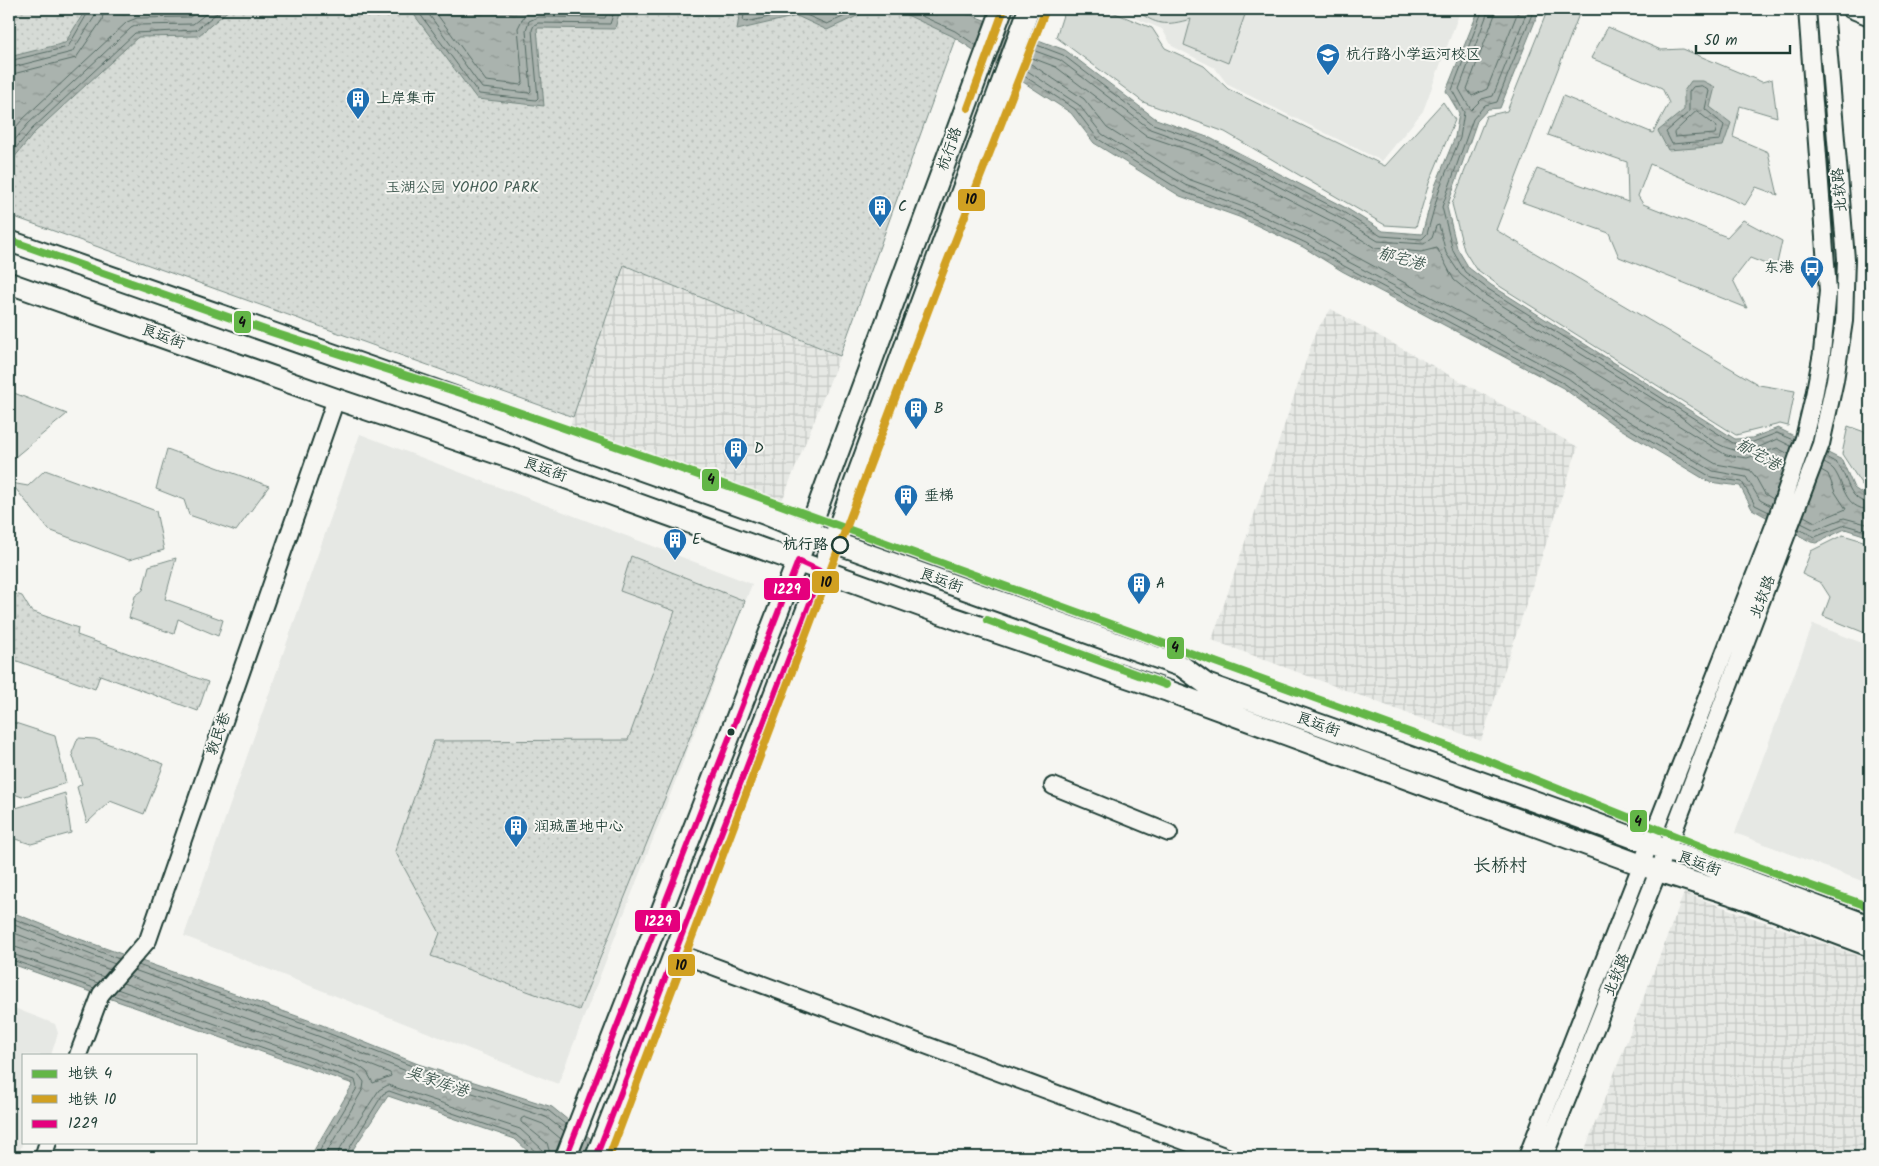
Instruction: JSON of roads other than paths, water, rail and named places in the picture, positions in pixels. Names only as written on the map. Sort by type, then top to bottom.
[{"type":"main road","name":"杭行路","points":[[566,1157],[809,533],[1002,9]]},
{"type":"main road","name":"杭行路","points":[[596,1157],[822,572],[1028,10]]},
{"type":"main road","name":"良运街","points":[[9,242],[466,401],[560,441],[765,514],[833,542],[1183,667],[1206,684],[1870,926]]},
{"type":"main road","name":"良运街","points":[[9,283],[336,399],[513,459],[798,561],[822,572],[1168,691],[1650,868],[1740,897],[1870,946]]},
{"type":"street","name":"北软路","points":[[1781,529],[1804,438],[1822,352],[1828,291],[1807,9]]},
{"type":"street","name":"北软路","points":[[1527,1157],[1650,868],[1781,529],[1821,444],[1835,380],[1843,329],[1846,259],[1825,9]]},
{"type":"street","points":[[1850,9],[1870,16]]},
{"type":"street","name":"敦民巷","points":[[78,1054],[101,994],[148,940],[336,399]]},
{"type":"street","points":[[1053,786],[1169,833]]},
{"type":"street","name":"北软路","points":[[1544,1157],[1650,868]]},
{"type":"street","points":[[675,952],[1227,1157]]},
{"type":"street","points":[[43,1157],[47,1144]]},
{"type":"water","points":[[86,9],[230,9],[198,36],[138,37],[35,132],[9,164],[9,57],[65,43]]},
{"type":"water","points":[[413,9],[620,9],[615,29],[537,28],[544,106],[477,99],[415,16]]},
{"type":"water","points":[[740,9],[872,9],[827,30],[797,16],[737,30]]},
{"type":"water","name":"郁宅港","points":[[894,9],[955,9],[1065,50],[1156,119],[1210,138],[1346,208],[1383,231],[1422,234],[1435,186],[1455,137],[1459,113],[1446,91],[1479,9],[1540,9],[1500,108],[1488,109],[1477,121],[1447,207],[1457,248],[1469,268],[1491,285],[1735,439],[1752,438],[1778,428],[1842,460],[1854,488],[1870,499],[1870,537],[1845,529],[1816,543],[1811,542],[1752,509],[1740,486],[1709,482],[1614,425],[1563,388],[1342,271],[1303,247],[1239,217],[1180,196],[1094,143],[1071,113],[952,36]]},
{"type":"water","points":[[1691,81],[1703,81],[1715,87],[1710,107],[1731,123],[1723,146],[1668,150],[1658,131],[1684,110],[1684,91]]},
{"type":"water","name":"吴家库港","points":[[9,911],[71,936],[322,1025],[418,1064],[552,1107],[613,1157],[534,1157],[515,1139],[388,1096],[348,1157],[310,1157],[353,1084],[9,963]]},
{"type":"metro line","name":"10","points":[[968,108],[1004,9]]},
{"type":"metro line","name":"10","points":[[609,1157],[934,295],[1046,9]]},
{"type":"metro line","name":"4","points":[[9,240],[268,331],[492,403],[676,467],[1486,760],[1700,846],[1870,907]]},
{"type":"metro line","name":"4","points":[[987,620],[1166,685]]},
{"type":"place","name":"杭行路小学运河校区","points":[[1328,76]]},
{"type":"place","name":"上岸集市","points":[[358,120]]},
{"type":"place","name":"C","points":[[880,228]]},
{"type":"place","name":"东港","points":[[1812,289]]},
{"type":"place","name":"B","points":[[916,430]]},
{"type":"place","name":"D","points":[[736,470]]},
{"type":"place","name":"垂梯","points":[[906,517]]},
{"type":"place","name":"杭行路","points":[[840,545]]},
{"type":"place","name":"E","points":[[675,561]]},
{"type":"place","name":"A","points":[[1139,605]]},
{"type":"place","name":"润珹置地中心","points":[[516,848]]},
{"type":"district","name":"长桥村","points":[[1500,866]]},
{"type":"park label","name":"玉湖公园 YOHOO PARK","points":[[462,188]]}]
